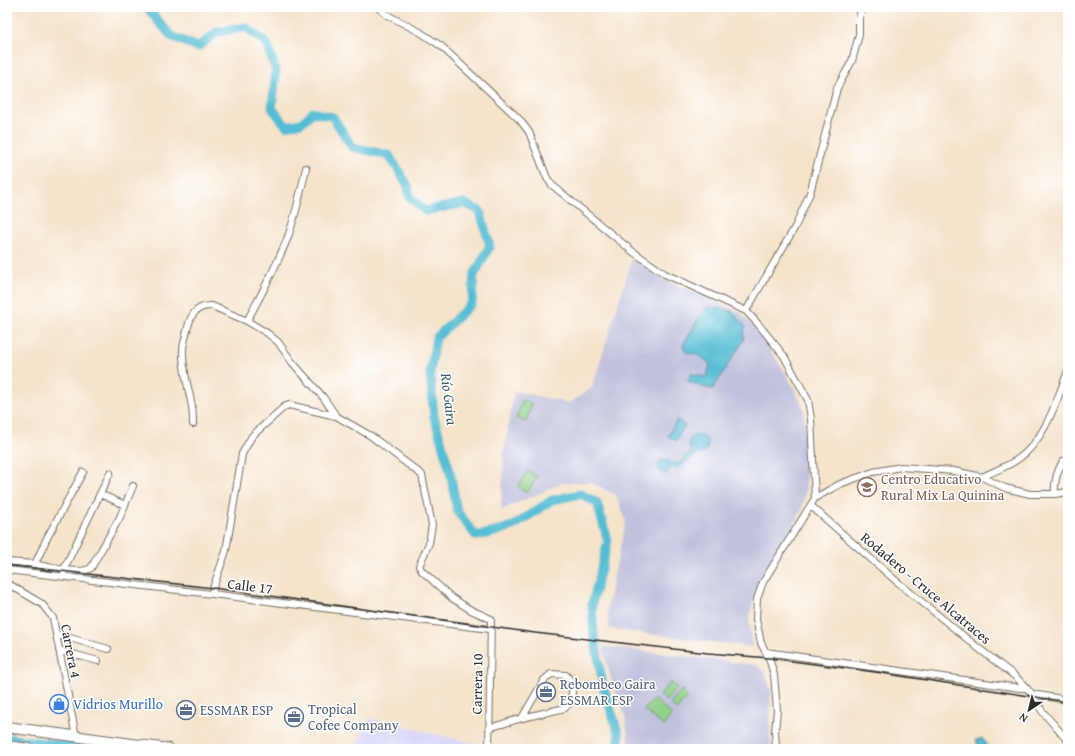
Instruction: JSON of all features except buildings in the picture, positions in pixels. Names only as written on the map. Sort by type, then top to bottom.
[{"type":"highway","points":[[7,727],[169,749]]},
{"type":"highway","points":[[7,746],[29,749]]},
{"type":"street","points":[[376,7],[387,15],[420,32],[441,46],[519,119],[529,132],[547,178],[552,185],[632,251],[665,274],[746,311],[784,356],[808,400],[811,419],[814,498],[811,506],[763,582],[757,599],[756,619],[761,643],[766,652],[774,675],[776,690],[776,749]]},
{"type":"street","points":[[746,311],[794,227],[810,193],[837,88],[852,61],[859,35],[859,18],[862,7]]},
{"type":"street","points":[[248,321],[288,235],[299,202],[306,168]]},
{"type":"street","points":[[194,424],[183,350],[189,320],[197,310],[208,306],[212,306],[248,321],[278,342],[292,362],[323,397],[336,416]]},
{"type":"street","points":[[982,477],[1007,466],[1033,446],[1051,414],[1068,370]]},
{"type":"street","points":[[212,594],[226,551],[242,454],[252,436],[284,407],[289,405],[336,416]]},
{"type":"street","name":"Carrera 10","points":[[336,416],[371,436],[422,475],[432,525],[429,543],[419,566],[422,571],[452,598],[471,610],[491,619],[489,749]]},
{"type":"street","points":[[1055,494],[1054,483],[1057,471],[1063,461],[1068,465]]},
{"type":"street","points":[[814,498],[840,484],[873,472],[901,467],[954,471],[982,477],[1005,488],[1030,494],[1055,494],[1068,492]]},
{"type":"street","points":[[35,564],[50,531],[83,472]]},
{"type":"street","points":[[64,576],[65,569],[110,473]]},
{"type":"street","points":[[7,562],[35,564],[65,569],[86,570],[91,568],[106,543],[133,486]]},
{"type":"street","points":[[100,494],[125,505]]},
{"type":"street","name":"Rodadero - Cruce Alcatraces","points":[[811,506],[895,580],[1016,677],[1032,694],[1042,711],[1068,741]]},
{"type":"street","name":"Calle 17","points":[[7,570],[490,629]]},
{"type":"street","name":"Carrera 4","points":[[7,583],[42,604],[53,618],[76,737]]},
{"type":"street","points":[[56,634],[108,649]]},
{"type":"street","points":[[59,650],[98,661]]},
{"type":"street","points":[[766,652],[1026,688]]},
{"type":"street","points":[[489,728],[522,718],[565,708],[571,701],[573,684],[566,675],[551,674],[544,680],[522,718]]},
{"type":"street","points":[[1032,694],[1068,700]]},
{"type":"shaded area","points":[[632,259],[661,278],[739,312],[757,330],[788,377],[804,409],[806,439],[806,490],[802,510],[758,581],[749,619],[752,647],[609,629],[607,607],[626,521],[616,495],[590,482],[562,483],[501,510],[504,453],[514,391],[569,403],[592,388]]},
{"type":"shaded area","points":[[602,646],[756,665],[765,672],[771,690],[770,732],[772,749],[630,749],[625,715],[613,685]]},
{"type":"shaded area","points":[[369,718],[484,746],[484,749],[355,749]]},
{"type":"green space","points":[[523,400],[532,404],[526,422],[516,418]]},
{"type":"green space","points":[[528,470],[537,477],[527,493],[518,487]]},
{"type":"green space","points":[[671,682],[677,688],[666,701],[660,695]]},
{"type":"green space","points":[[681,690],[687,696],[677,710],[670,704]]},
{"type":"green space","points":[[654,699],[672,715],[663,726],[644,710]]},
{"type":"water","points":[[708,306],[731,311],[745,326],[743,341],[713,389],[702,387],[688,381],[691,374],[707,377],[710,364],[700,356],[686,352],[683,345]]},
{"type":"water","points":[[677,420],[685,425],[676,441],[668,436]]},
{"type":"water","points":[[694,435],[702,436],[708,441],[707,449],[704,453],[696,454],[692,459],[687,460],[682,466],[671,468],[667,473],[663,473],[659,470],[658,464],[661,460],[665,459],[671,463],[678,463],[692,452],[689,443],[690,438]]},
{"type":"water","points":[[982,738],[991,749],[984,749],[981,746],[978,746],[976,740]]},
{"type":"waterway","name":"Río Gaira","points":[[150,7],[149,10],[171,36],[198,47],[217,32],[246,27],[267,44],[276,71],[272,108],[286,126],[301,123],[313,112],[333,117],[352,147],[389,155],[408,186],[410,197],[425,211],[464,203],[480,211],[490,246],[474,275],[472,303],[436,338],[430,372],[434,417],[450,471],[457,511],[476,536],[495,532],[515,525],[552,500],[581,494],[597,503],[608,541],[592,604],[594,635],[603,686],[619,735],[619,749]]},
{"type":"waterway","points":[[7,738],[91,749]]},
{"type":"railway","points":[[7,565],[213,588],[535,633],[708,653],[769,658],[875,672],[1068,702]]},
{"type":"place","name":"Centro Educativo Rural Mix La Quinina","points":[[867,487]]},
{"type":"place","name":"Rebombeo Gaira ESSMAR ESP","points":[[546,692]]},
{"type":"place","name":"Vidrios Murillo","points":[[59,704]]},
{"type":"place","name":"ESSMAR ESP","points":[[186,710]]},
{"type":"place","name":"Tropical Cofee Company","points":[[294,717]]}]
